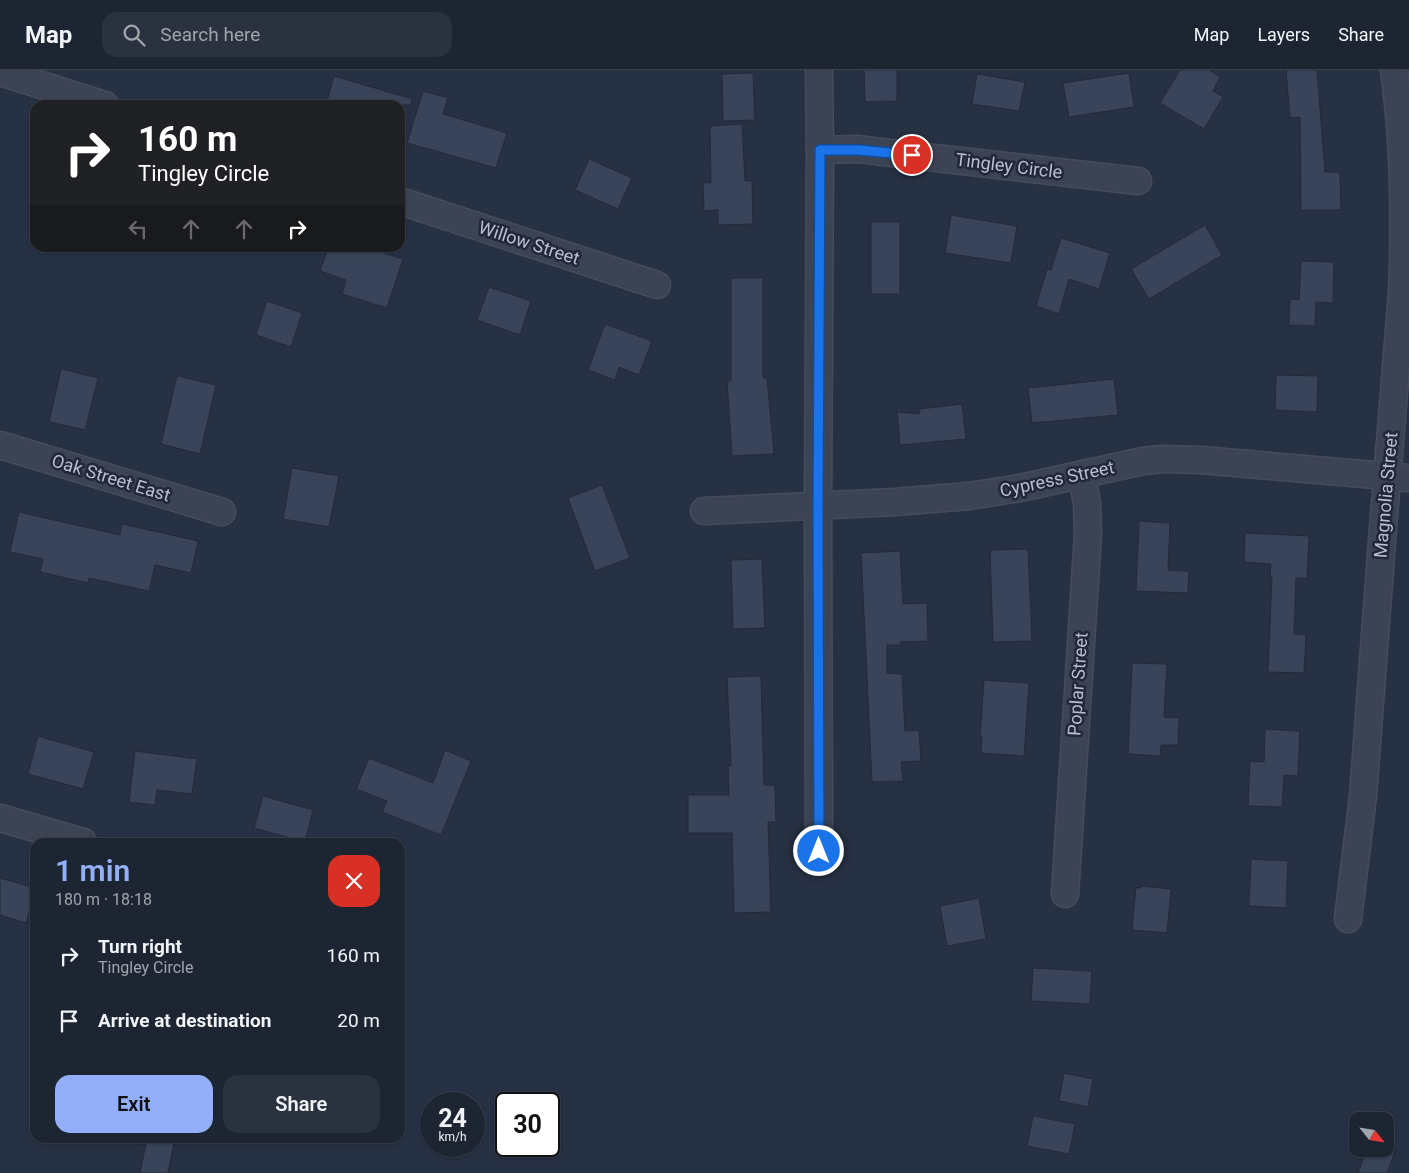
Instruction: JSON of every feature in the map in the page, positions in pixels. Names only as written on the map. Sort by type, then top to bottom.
[{"type":"street","points":[[819,70],[819,851]]},
{"type":"street","name":"Magnolia Street","points":[[1348,919],[1398,477],[1399,338],[1403,265],[1401,156],[1394,70]]},
{"type":"street","points":[[0,72],[89,100]]},
{"type":"street","name":"Tingley Circle","points":[[820,150],[852,149],[874,151],[1138,181]]},
{"type":"street","name":"Willow Street","points":[[405,203],[657,285]]},
{"type":"street","name":"Oak Street East","points":[[0,445],[222,512]]},
{"type":"street","name":"Cypress Street","points":[[704,511],[896,502],[969,496],[1020,488],[1134,463],[1162,459],[1201,460],[1398,477]]},
{"type":"street","name":"Poplar Street","points":[[1064,894],[1088,526],[1087,497],[1082,474]]},
{"type":"street","points":[[0,818],[69,838]]},
{"type":"building","points":[[864,70],[897,70],[897,101],[865,102]]},
{"type":"building","points":[[1180,70],[1209,70],[1220,77],[1213,91],[1223,97],[1204,129],[1160,103]]},
{"type":"building","points":[[1286,70],[1317,70],[1325,172],[1340,172],[1341,210],[1301,210],[1300,117],[1290,118]]},
{"type":"building","points":[[753,73],[755,120],[723,121],[722,74]]},
{"type":"building","points":[[1129,73],[1134,107],[1069,117],[1063,83]]},
{"type":"building","points":[[977,74],[1025,82],[1019,111],[972,104]]},
{"type":"building","points":[[334,76],[412,99],[411,105],[405,105],[405,100],[327,100]]},
{"type":"building","points":[[423,91],[448,98],[443,114],[507,133],[496,168],[407,143]]},
{"type":"building","points":[[742,124],[745,181],[752,181],[753,224],[718,225],[718,210],[704,211],[703,183],[711,183],[710,126]]},
{"type":"building","points":[[589,159],[632,178],[618,209],[575,190]]},
{"type":"building","points":[[951,215],[1017,226],[1011,263],[945,253]]},
{"type":"building","points":[[871,222],[900,222],[900,294],[871,294]]},
{"type":"building","points":[[1205,225],[1222,255],[1149,299],[1131,269]]},
{"type":"building","points":[[1061,238],[1110,253],[1099,289],[1069,279],[1059,314],[1036,306],[1047,269],[1051,270]]},
{"type":"building","points":[[327,252],[381,252],[403,259],[387,308],[342,294],[346,280],[320,271]]},
{"type":"building","points":[[1301,261],[1334,262],[1333,303],[1316,302],[1315,326],[1289,325],[1290,299],[1299,300]]},
{"type":"building","points":[[731,278],[763,278],[763,378],[767,378],[774,454],[732,456],[727,381],[731,381]]},
{"type":"building","points":[[489,287],[531,301],[520,335],[477,320]]},
{"type":"building","points":[[267,301],[302,313],[291,347],[256,335]]},
{"type":"building","points":[[605,324],[652,341],[639,375],[619,367],[615,380],[588,370]]},
{"type":"building","points":[[61,369],[98,378],[85,430],[49,422]]},
{"type":"building","points":[[1276,375],[1318,376],[1317,412],[1275,410]]},
{"type":"building","points":[[177,376],[216,385],[200,454],[161,444]]},
{"type":"building","points":[[1114,379],[1118,415],[1032,423],[1028,388]]},
{"type":"building","points":[[962,404],[966,439],[900,445],[897,412],[919,414],[920,409]]},
{"type":"building","points":[[292,468],[339,476],[329,527],[283,519]]},
{"type":"building","points":[[602,485],[630,558],[595,571],[568,498]]},
{"type":"building","points":[[19,512],[120,535],[122,524],[198,541],[191,573],[155,565],[149,591],[89,578],[88,583],[40,572],[43,559],[10,552]]},
{"type":"building","points":[[1139,521],[1170,523],[1168,570],[1189,571],[1188,593],[1136,591]]},
{"type":"building","points":[[1245,533],[1309,536],[1307,578],[1296,578],[1294,634],[1306,635],[1304,673],[1268,672],[1271,564],[1244,562]]},
{"type":"building","points":[[1028,549],[1032,641],[993,642],[990,550]]},
{"type":"building","points":[[900,551],[903,604],[927,603],[928,641],[900,642],[901,645],[887,645],[887,673],[902,674],[905,731],[919,730],[921,761],[901,762],[903,781],[872,782],[861,553]]},
{"type":"building","points":[[762,559],[765,628],[733,629],[731,560]]},
{"type":"building","points":[[1132,663],[1167,664],[1164,717],[1179,718],[1178,745],[1161,745],[1160,756],[1128,754]]},
{"type":"building","points":[[761,676],[764,785],[775,785],[776,822],[768,822],[771,912],[734,913],[732,833],[688,833],[688,795],[729,795],[728,766],[731,766],[727,677]]},
{"type":"building","points":[[984,680],[1029,683],[1024,756],[981,753],[982,737],[980,737]]},
{"type":"building","points":[[1265,729],[1300,731],[1298,776],[1284,775],[1282,807],[1248,806],[1250,761],[1264,762]]},
{"type":"building","points":[[38,736],[94,752],[83,789],[28,774]]},
{"type":"building","points":[[445,750],[471,761],[441,835],[382,812],[387,801],[356,789],[369,758],[433,783]]},
{"type":"building","points":[[135,751],[197,759],[192,794],[157,790],[155,805],[129,802]]},
{"type":"building","points":[[263,796],[313,810],[306,838],[290,838],[254,828]]},
{"type":"building","points":[[1251,859],[1288,861],[1286,908],[1249,906]]},
{"type":"building","points":[[0,878],[30,887],[30,910],[26,923],[0,915]]},
{"type":"building","points":[[1141,886],[1171,889],[1167,933],[1132,930],[1136,888],[1141,888]]},
{"type":"building","points":[[979,898],[986,939],[947,946],[940,906]]},
{"type":"building","points":[[1033,968],[1092,971],[1090,1004],[1031,1001]]},
{"type":"building","points":[[1064,1073],[1093,1079],[1088,1107],[1059,1101]]},
{"type":"building","points":[[1033,1116],[1075,1124],[1069,1154],[1027,1146]]},
{"type":"building","points":[[146,1143],[174,1143],[168,1173],[140,1173]]},
{"type":"building","points":[[1364,1158],[1393,1158],[1387,1173],[1358,1173]]},
{"type":"route","points":[[819,851],[820,150],[845,149],[912,155]]}]
